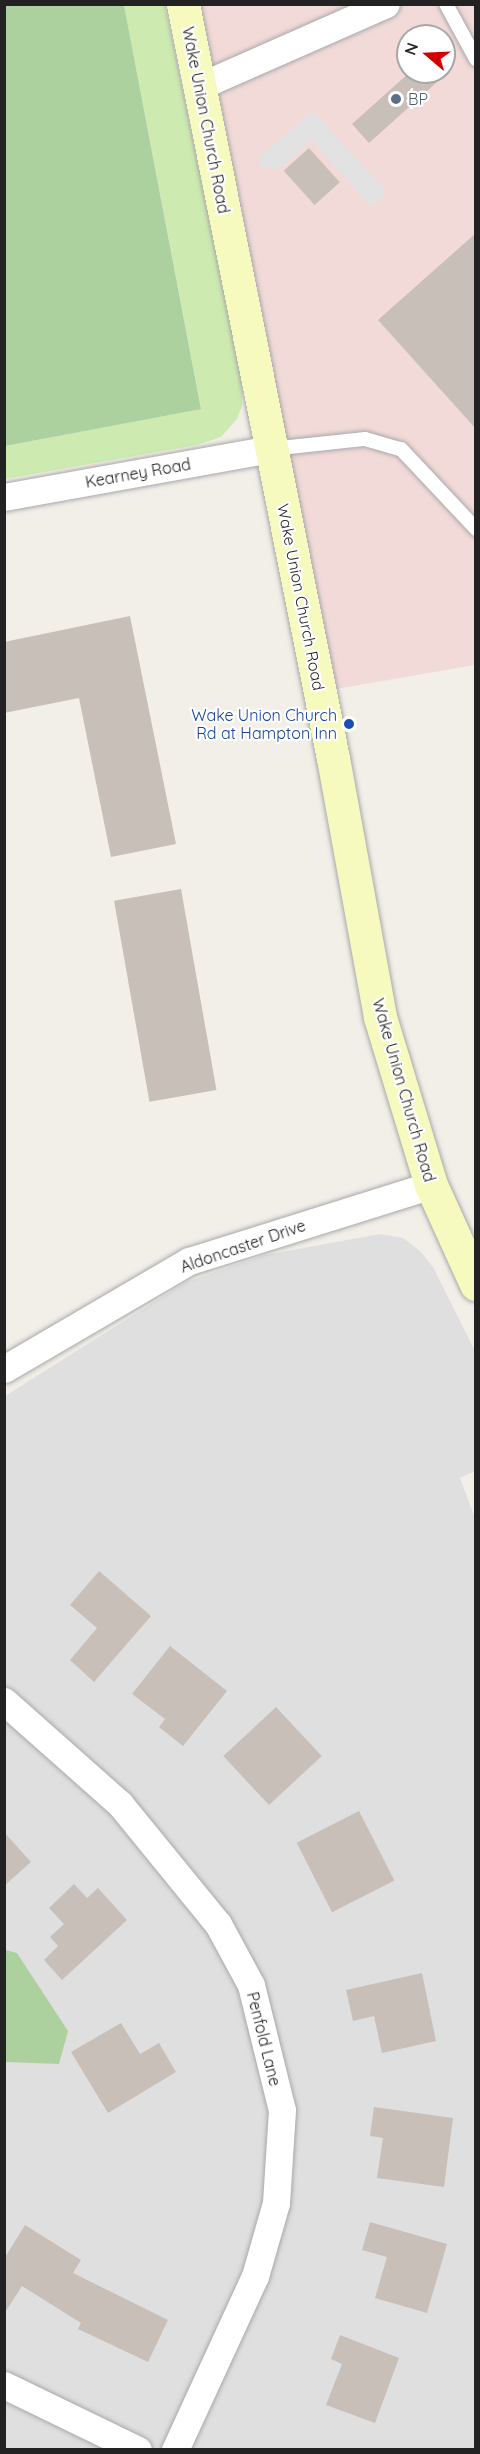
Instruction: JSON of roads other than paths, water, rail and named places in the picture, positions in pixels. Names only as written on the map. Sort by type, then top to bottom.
[{"type":"street","name":"Wake Union Church Road","points":[[183,4],[380,1017],[431,1185],[476,1284]]},
{"type":"street","points":[[200,86],[386,4]]},
{"type":"street","name":"Kearney Road","points":[[4,497],[271,449]]},
{"type":"street","name":"Aldoncaster Drive","points":[[4,1369],[189,1261],[431,1185]]},
{"type":"street","name":"Penfold Lane","points":[[4,1701],[120,1804],[218,1924],[251,1985],[282,2110],[276,2203],[255,2276],[175,2450]]},
{"type":"street","points":[[4,2385],[138,2450]]},
{"type":"lane","points":[[446,4],[476,59]]},
{"type":"lane","points":[[271,449],[365,439],[401,449],[476,529]]},
{"type":"place","name":"BP","points":[[396,99]]},
{"type":"place","name":"Wake Union Church Rd at Hampton Inn","points":[[349,724]]}]
